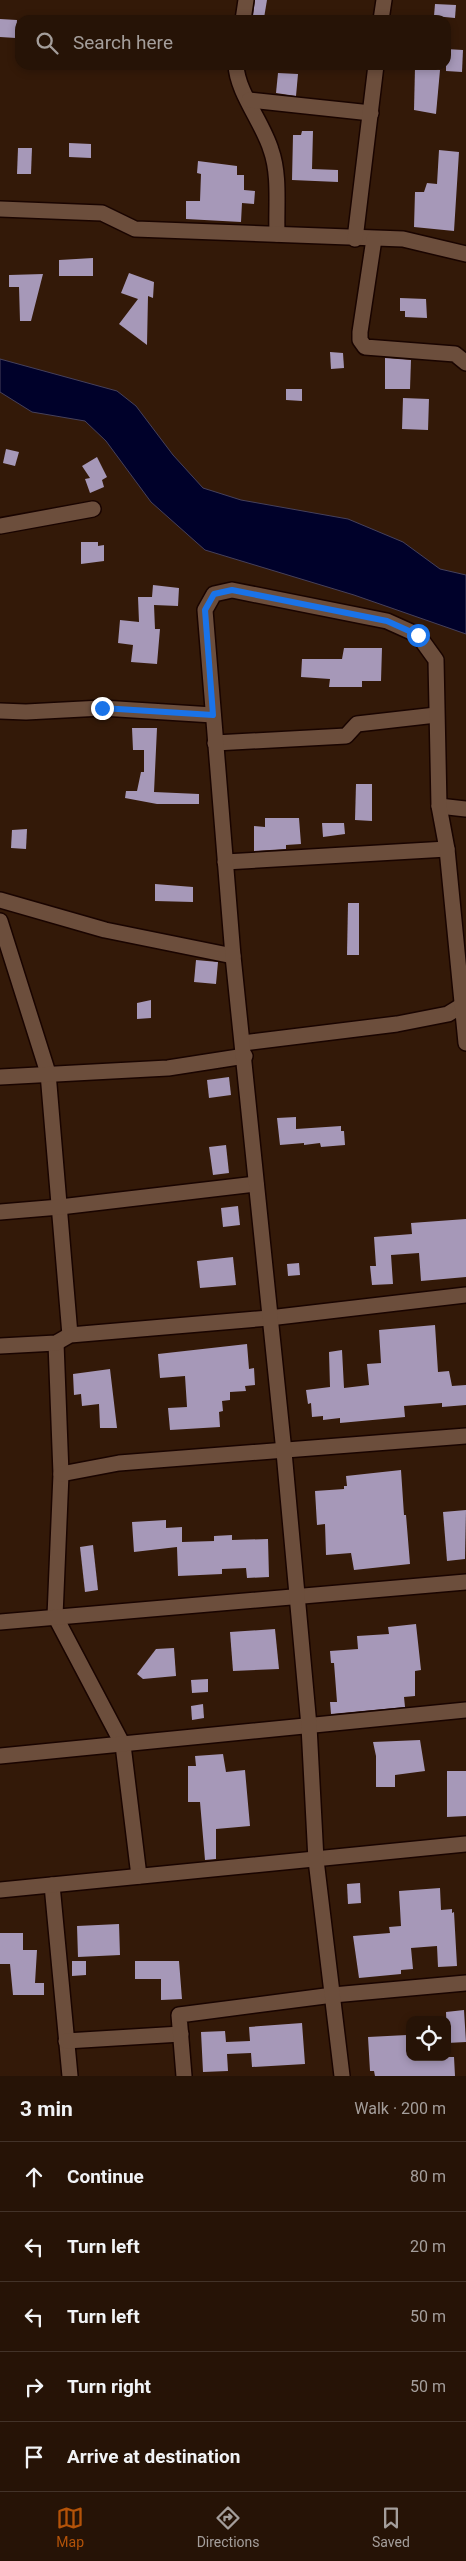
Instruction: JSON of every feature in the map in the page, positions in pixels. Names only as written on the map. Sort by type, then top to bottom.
[{"type":"street","points":[[244,15],[246,0]]},
{"type":"street","points":[[382,15],[384,0]]},
{"type":"street","points":[[237,70],[241,84],[272,150],[277,234]]},
{"type":"street","points":[[355,239],[375,70]]},
{"type":"street","points":[[249,100],[371,113]]},
{"type":"street","points":[[0,209],[102,214],[135,229],[355,239],[403,239],[466,254]]},
{"type":"street","points":[[374,239],[360,332],[360,340],[364,347],[455,354],[466,364]]},
{"type":"street","points":[[0,526],[93,509]]},
{"type":"street","points":[[342,2076],[316,1860],[309,1726],[284,1452],[233,956],[205,610],[214,594],[232,590],[387,621],[418,635],[436,660],[439,806],[447,849],[464,1004],[466,1041]]},
{"type":"street","points":[[0,711],[26,712],[102,708],[213,715]]},
{"type":"street","points":[[215,743],[346,736],[357,724],[436,715]]},
{"type":"street","points":[[439,806],[466,809]]},
{"type":"street","points":[[225,862],[447,849]]},
{"type":"street","points":[[0,900],[105,930],[233,956]]},
{"type":"street","points":[[0,922],[48,1072],[70,1335]]},
{"type":"street","points":[[0,1077],[48,1072],[168,1068],[244,1050],[448,1014],[464,1004]]},
{"type":"street","points":[[0,1212],[60,1208],[256,1184]]},
{"type":"street","points":[[0,1346],[56,1343],[70,1335],[269,1318],[466,1295]]},
{"type":"street","points":[[56,1343],[61,1474],[55,1616],[123,1745],[139,1876]]},
{"type":"street","points":[[61,1474],[119,1463],[284,1452],[466,1436]]},
{"type":"street","points":[[0,1622],[466,1582]]},
{"type":"street","points":[[0,1756],[466,1710]]},
{"type":"street","points":[[0,1890],[466,1844]]},
{"type":"street","points":[[52,1885],[70,2076]]},
{"type":"street","points":[[184,2076],[179,2014],[333,1995],[466,1983]]},
{"type":"street","points":[[66,2041],[180,2034]]},
{"type":"water","points":[[0,359],[117,391],[136,406],[173,455],[203,488],[241,500],[348,519],[403,542],[440,569],[466,575],[466,634],[354,595],[205,550],[151,502],[106,441],[85,421],[32,412],[0,392]]},
{"type":"building","points":[[255,0],[267,0],[264,15],[253,15]]},
{"type":"building","points":[[435,4],[456,5],[455,18],[451,18],[451,15],[434,15]]},
{"type":"building","points":[[0,19],[15,20],[15,38],[0,37]]},
{"type":"building","points":[[451,49],[463,50],[462,72],[446,71],[451,70]]},
{"type":"building","points":[[415,70],[440,70],[436,114],[414,110]]},
{"type":"building","points":[[278,73],[298,74],[296,96],[276,93]]},
{"type":"building","points":[[302,131],[313,131],[312,169],[338,170],[338,182],[292,180],[293,135],[301,135]]},
{"type":"building","points":[[69,143],[91,144],[91,158],[69,157]]},
{"type":"building","points":[[18,148],[32,148],[31,174],[17,174]]},
{"type":"building","points":[[439,150],[459,152],[454,231],[414,227],[415,192],[424,192],[427,183],[437,184]]},
{"type":"building","points":[[198,161],[237,166],[237,175],[244,175],[244,190],[255,191],[254,204],[242,203],[241,222],[186,219],[186,201],[200,201],[201,174],[197,173]]},
{"type":"building","points":[[93,258],[93,276],[59,276],[59,260]]},
{"type":"building","points":[[129,273],[154,282],[153,298],[148,296],[147,345],[119,324],[138,299],[121,293]]},
{"type":"building","points":[[43,274],[31,321],[20,321],[19,287],[9,287],[9,275]]},
{"type":"building","points":[[400,298],[426,299],[427,318],[405,317],[405,311],[400,311]]},
{"type":"building","points":[[330,352],[343,353],[344,368],[331,369]]},
{"type":"building","points":[[385,358],[411,360],[410,389],[385,389]]},
{"type":"building","points":[[286,389],[302,389],[302,401],[286,400]]},
{"type":"building","points":[[403,398],[429,399],[428,430],[402,429]]},
{"type":"building","points":[[6,449],[19,452],[15,466],[3,463]]},
{"type":"building","points":[[97,457],[107,477],[102,480],[104,487],[90,493],[85,479],[90,478],[82,466]]},
{"type":"building","points":[[81,542],[98,542],[98,546],[104,545],[104,561],[81,564]]},
{"type":"building","points":[[153,585],[179,588],[178,606],[154,605],[155,629],[160,629],[157,664],[131,662],[133,645],[118,643],[120,620],[139,622],[138,597],[152,597]]},
{"type":"building","points":[[344,648],[382,648],[381,681],[362,681],[362,687],[329,687],[330,679],[301,677],[302,659],[342,659]]},
{"type":"building","points":[[132,728],[157,728],[154,792],[199,794],[199,804],[157,804],[125,798],[126,791],[137,791],[141,772],[144,772],[144,750],[133,750]]},
{"type":"building","points":[[356,784],[372,784],[372,821],[355,820]]},
{"type":"building","points":[[265,818],[299,818],[301,844],[286,845],[286,849],[254,851],[254,826],[265,827]]},
{"type":"building","points":[[322,823],[344,823],[345,834],[323,837]]},
{"type":"building","points":[[27,829],[26,849],[11,848],[12,830]]},
{"type":"building","points":[[155,884],[193,887],[193,902],[155,901]]},
{"type":"building","points":[[348,903],[359,903],[359,955],[347,955]]},
{"type":"building","points":[[196,960],[218,962],[216,984],[194,982]]},
{"type":"building","points":[[151,1000],[151,1018],[137,1019],[137,1003]]},
{"type":"building","points":[[229,1077],[231,1095],[209,1098],[207,1080]]},
{"type":"building","points":[[296,1117],[296,1129],[341,1126],[341,1131],[344,1131],[345,1145],[321,1147],[320,1143],[304,1145],[304,1143],[280,1145],[277,1118]]},
{"type":"building","points":[[226,1145],[229,1173],[213,1175],[209,1147]]},
{"type":"building","points":[[238,1206],[240,1225],[223,1227],[221,1208]]},
{"type":"building","points":[[466,1219],[466,1277],[421,1281],[419,1253],[391,1255],[393,1284],[372,1285],[370,1266],[376,1266],[374,1237],[412,1234],[411,1223]]},
{"type":"building","points":[[233,1257],[236,1285],[200,1288],[197,1261]]},
{"type":"building","points":[[299,1263],[300,1275],[288,1276],[287,1264]]},
{"type":"building","points":[[435,1325],[438,1372],[449,1371],[452,1386],[466,1385],[466,1405],[442,1407],[442,1403],[404,1406],[405,1417],[340,1423],[340,1418],[323,1420],[323,1416],[312,1417],[311,1403],[308,1404],[306,1390],[330,1387],[329,1352],[342,1350],[344,1388],[369,1385],[367,1364],[381,1363],[379,1330]]},
{"type":"building","points":[[247,1344],[249,1369],[254,1368],[255,1385],[245,1386],[246,1391],[230,1392],[230,1400],[222,1401],[223,1411],[219,1412],[220,1427],[170,1430],[168,1408],[187,1407],[185,1376],[160,1378],[158,1354]]},
{"type":"building","points":[[110,1369],[117,1428],[100,1428],[99,1404],[82,1406],[81,1394],[74,1395],[73,1374]]},
{"type":"building","points":[[401,1470],[410,1564],[354,1570],[351,1553],[326,1555],[325,1524],[317,1525],[315,1491],[344,1489],[344,1486],[347,1486],[346,1476]]},
{"type":"building","points":[[466,1510],[465,1559],[447,1561],[443,1512]]},
{"type":"building","points":[[166,1520],[166,1528],[182,1527],[182,1542],[214,1541],[214,1536],[232,1535],[232,1540],[268,1539],[269,1577],[247,1578],[246,1568],[222,1569],[222,1574],[178,1576],[177,1547],[134,1552],[132,1522]]},
{"type":"building","points":[[93,1545],[98,1590],[85,1592],[80,1547]]},
{"type":"building","points":[[416,1624],[421,1670],[415,1671],[415,1696],[404,1697],[405,1707],[331,1714],[330,1702],[337,1702],[334,1663],[331,1663],[330,1651],[358,1649],[357,1636],[389,1634],[388,1627]]},
{"type":"building","points":[[275,1629],[279,1669],[233,1671],[230,1632]]},
{"type":"building","points":[[174,1648],[176,1676],[143,1679],[137,1674],[156,1649]]},
{"type":"building","points":[[208,1679],[208,1692],[192,1693],[191,1680]]},
{"type":"building","points":[[203,1704],[204,1718],[192,1720],[191,1706]]},
{"type":"building","points":[[420,1740],[425,1771],[395,1775],[395,1787],[376,1787],[376,1756],[373,1742]]},
{"type":"building","points":[[223,1754],[226,1772],[245,1770],[250,1826],[216,1829],[216,1859],[205,1860],[200,1802],[188,1802],[188,1766],[196,1766],[195,1756]]},
{"type":"building","points":[[447,1771],[466,1771],[466,1816],[447,1817]]},
{"type":"building","points":[[360,1883],[361,1903],[348,1904],[347,1884]]},
{"type":"building","points":[[440,1888],[441,1910],[452,1909],[452,1913],[454,1912],[457,1966],[438,1967],[437,1946],[411,1948],[413,1969],[401,1970],[401,1974],[359,1978],[353,1936],[390,1933],[389,1927],[401,1926],[399,1891]]},
{"type":"building","points":[[119,1924],[120,1955],[78,1957],[77,1926]]},
{"type":"building","points":[[0,1933],[23,1933],[23,1950],[37,1950],[35,1983],[44,1983],[44,1995],[13,1995],[10,1964],[0,1964]]},
{"type":"building","points":[[72,1961],[86,1961],[86,1975],[72,1976]]},
{"type":"building","points":[[135,1961],[179,1961],[182,1999],[161,2000],[161,1979],[135,1979]]},
{"type":"building","points":[[464,2010],[466,2042],[451,2043],[451,2016],[446,2016],[446,2012]]},
{"type":"building","points":[[302,2023],[305,2064],[252,2067],[251,2053],[227,2054],[228,2071],[203,2072],[201,2032],[225,2031],[226,2042],[250,2041],[249,2027]]},
{"type":"building","points":[[406,2035],[406,2061],[451,2061],[451,2057],[454,2057],[455,2076],[375,2076],[374,2071],[370,2071],[368,2037]]},
{"type":"route","points":[[102,708],[213,715],[205,610],[214,594],[232,590],[387,621],[418,635]]}]
